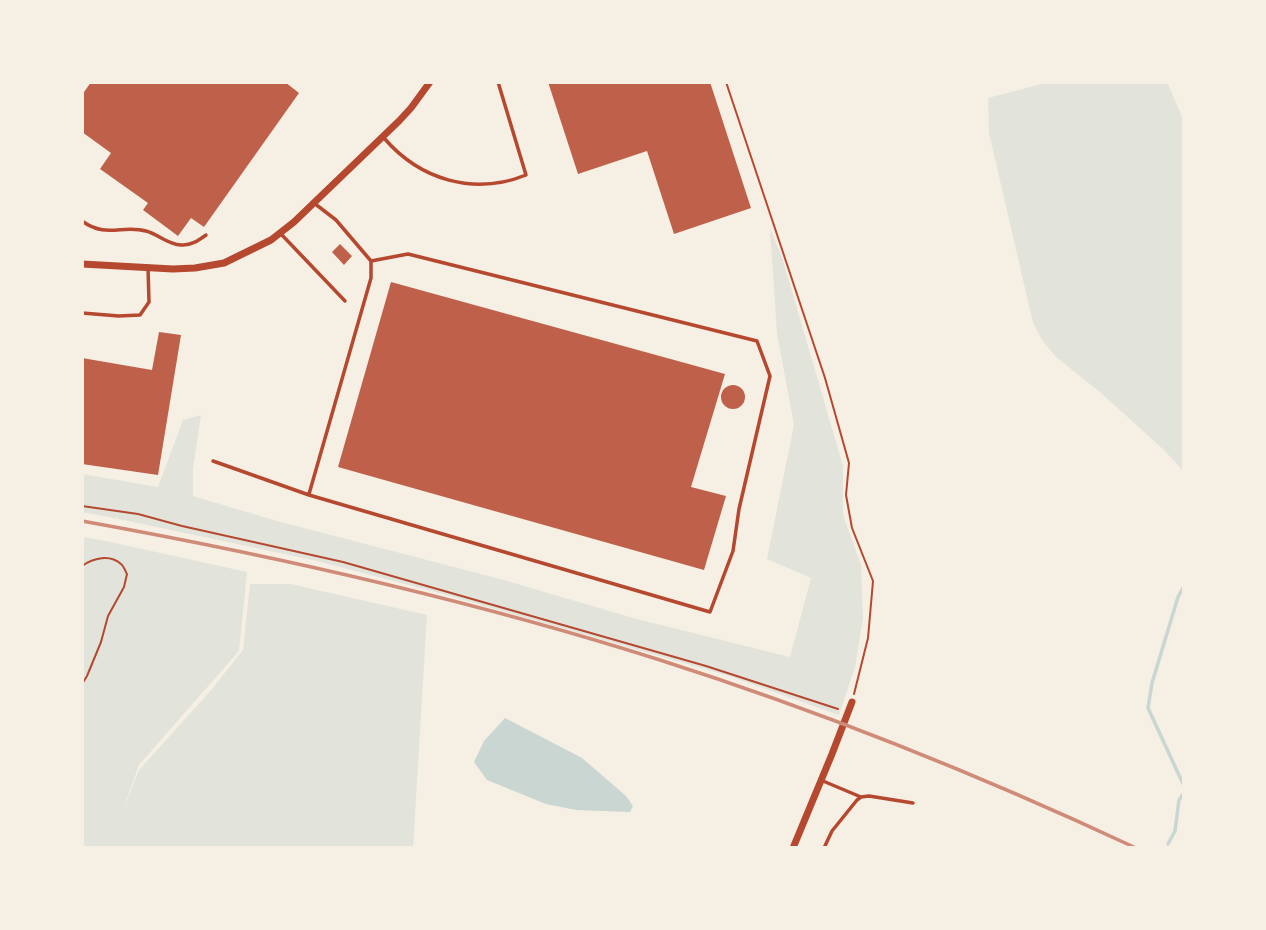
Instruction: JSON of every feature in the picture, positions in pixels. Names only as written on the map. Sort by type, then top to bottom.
[{"type":"street","points":[[82,264],[195,268],[224,263],[271,240],[314,203],[411,108],[430,82]]},
{"type":"street","points":[[793,848],[852,702]]},
{"type":"lane","points":[[382,136],[412,165],[449,179],[468,184],[497,183],[526,175],[498,82]]},
{"type":"lane","points":[[309,495],[370,278],[370,261],[336,220],[314,203]]},
{"type":"lane","points":[[82,221],[101,230],[144,230],[181,246],[191,244],[206,235]]},
{"type":"lane","points":[[279,233],[345,301]]},
{"type":"lane","points":[[213,461],[309,495],[710,612],[733,551],[739,509],[770,376],[757,341],[408,254],[370,261]]},
{"type":"lane","points":[[82,313],[118,317],[140,315],[149,302],[148,268]]},
{"type":"lane","points":[[821,780],[862,797]]},
{"type":"lane","points":[[824,848],[832,831],[862,797],[913,803]]},
{"type":"path","points":[[726,82],[825,378],[849,463],[846,495],[852,528],[873,581],[868,638],[852,702]]},
{"type":"path","points":[[82,506],[138,514],[344,562],[706,666],[848,712]]},
{"type":"path","points":[[82,566],[102,557],[121,563],[127,574],[124,587],[108,616],[88,676],[82,684]]},
{"type":"shaded area","points":[[1049,82],[1167,82],[1184,121],[1184,472],[1164,450],[1101,393],[1056,357],[1033,323],[989,133],[988,98]]},
{"type":"shaded area","points":[[770,229],[782,257],[843,466],[843,515],[861,565],[863,618],[855,667],[839,715],[729,676],[443,594],[317,561],[82,512],[82,474],[158,487],[183,420],[201,415],[193,469],[193,496],[277,521],[504,580],[633,618],[790,657],[811,578],[767,559],[794,425],[777,334]]},
{"type":"shaded area","points":[[82,537],[247,572],[239,651],[139,765],[122,813],[139,770],[212,689],[243,650],[250,584],[291,584],[427,615],[413,848],[82,848]]},
{"type":"shaded area","points":[[505,718],[582,758],[626,796],[633,806],[630,812],[576,810],[546,804],[487,780],[474,762],[484,741]]},
{"type":"building","points":[[91,82],[285,82],[299,93],[204,227],[191,218],[178,236],[143,210],[148,203],[100,169],[111,153],[82,132],[82,95]]},
{"type":"building","points":[[548,82],[710,82],[751,208],[674,234],[647,151],[578,174]]},
{"type":"building","points":[[340,244],[352,256],[344,265],[332,252]]},
{"type":"building","points":[[391,282],[725,374],[691,487],[726,496],[704,570],[338,467]]},
{"type":"building","points":[[159,332],[181,335],[158,475],[82,464],[82,358],[152,370]]},
{"type":"building","points":[[733,385],[742,388],[745,397],[742,406],[733,409],[724,406],[721,397],[724,388]]},
{"type":"waterway","points":[[1184,586],[1178,597],[1152,683],[1148,708],[1184,786]]},
{"type":"waterway","points":[[1168,844],[1175,831],[1179,800],[1184,793]]},
{"type":"railway","points":[[82,521],[373,581],[517,618],[660,660],[901,746],[1136,848]]}]
